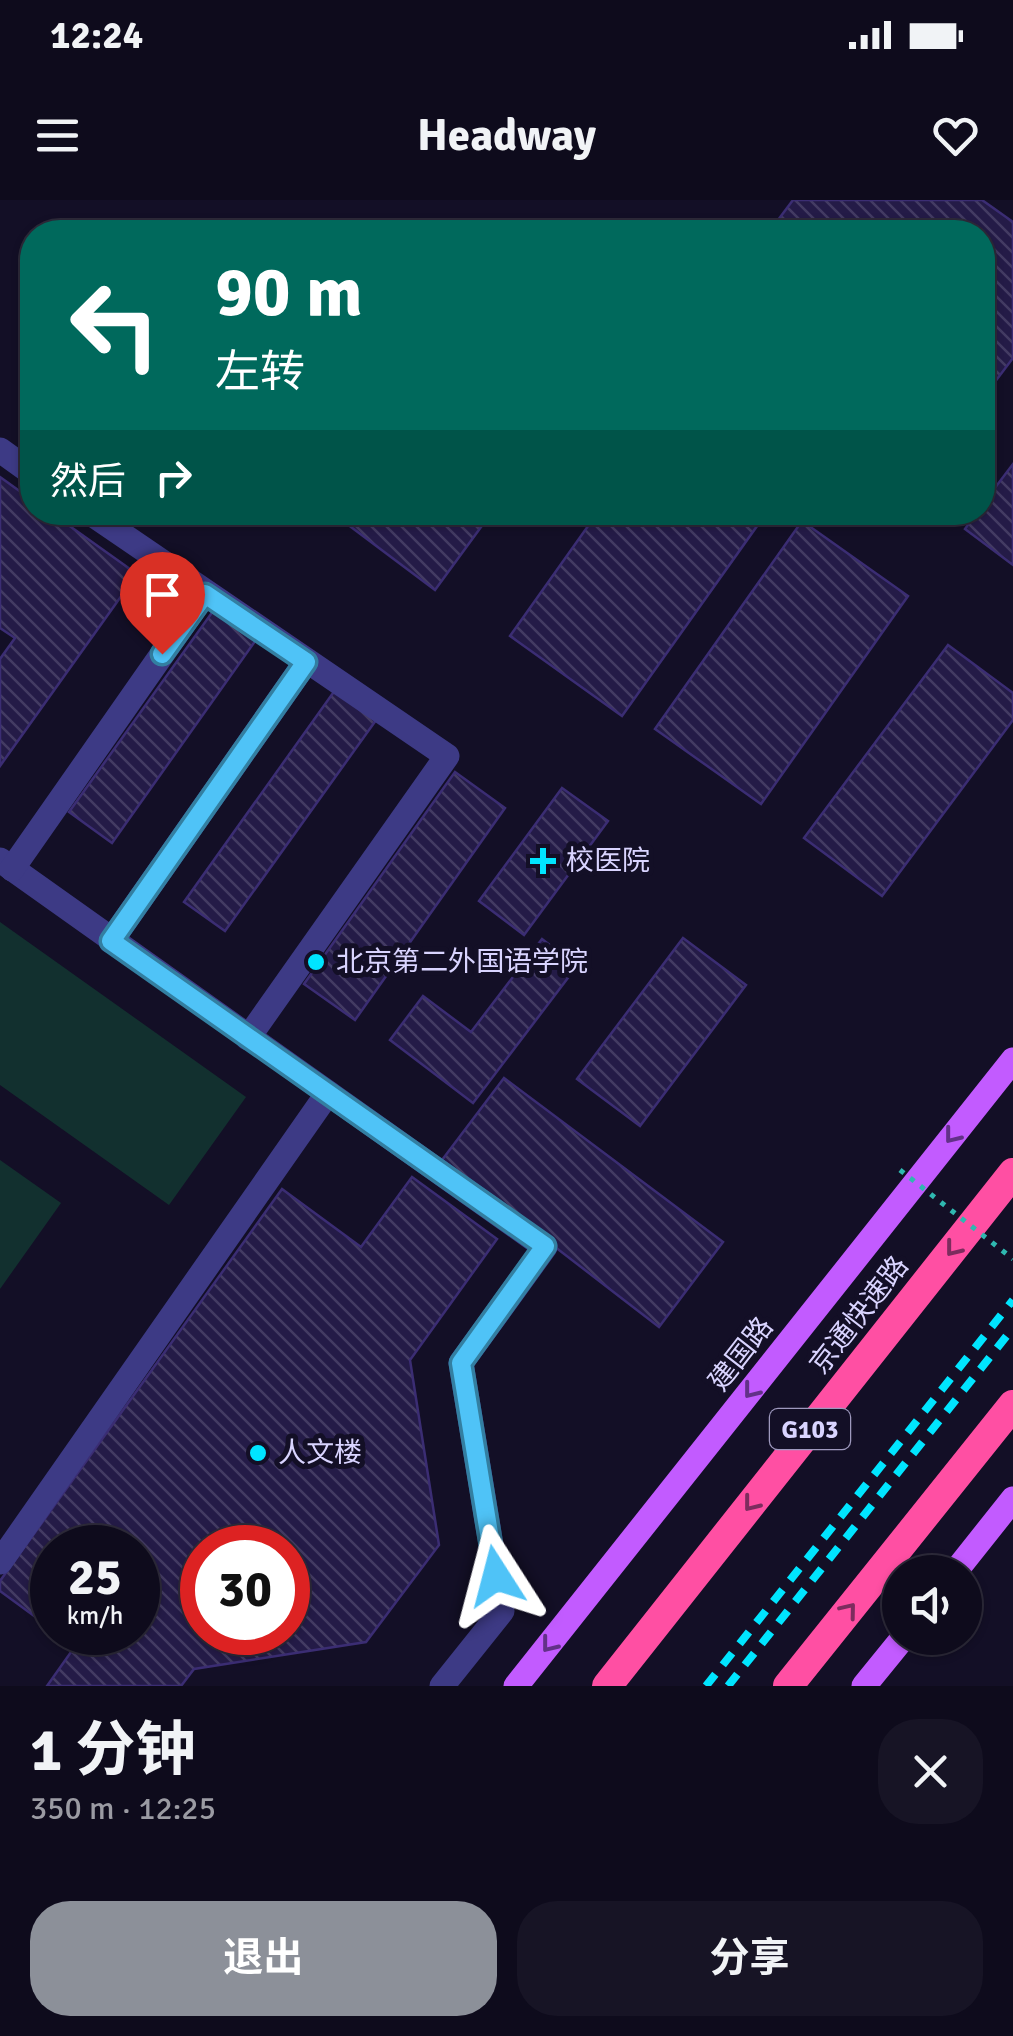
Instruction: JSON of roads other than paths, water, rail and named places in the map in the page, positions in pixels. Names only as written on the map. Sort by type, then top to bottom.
[{"type":"highway","name":"京通快速路","points":[[607,1686],[1013,1172]]},
{"type":"highway","points":[[788,1686],[1013,1404]]},
{"type":"main road","name":"建国路","points":[[516,1686],[1013,1060]]},
{"type":"main road","points":[[969,1555],[1013,1500]]},
{"type":"main road","points":[[864,1686],[889,1655]]},
{"type":"street","points":[[107,525],[447,756],[248,1038]]},
{"type":"street","points":[[205,594],[6,864],[545,1246],[461,1363],[502,1611],[442,1686]]},
{"type":"street","points":[[111,941],[306,662]]},
{"type":"street","points":[[0,1562],[328,1093]]},
{"type":"railway","points":[[706,1686],[1013,1300]]},
{"type":"railway","points":[[728,1686],[1013,1328]]},
{"type":"place","name":"校医院","points":[[543,861]]},
{"type":"place","name":"北京第二外国语学院","points":[[316,962]]},
{"type":"place","name":"人文楼","points":[[258,1453]]}]
